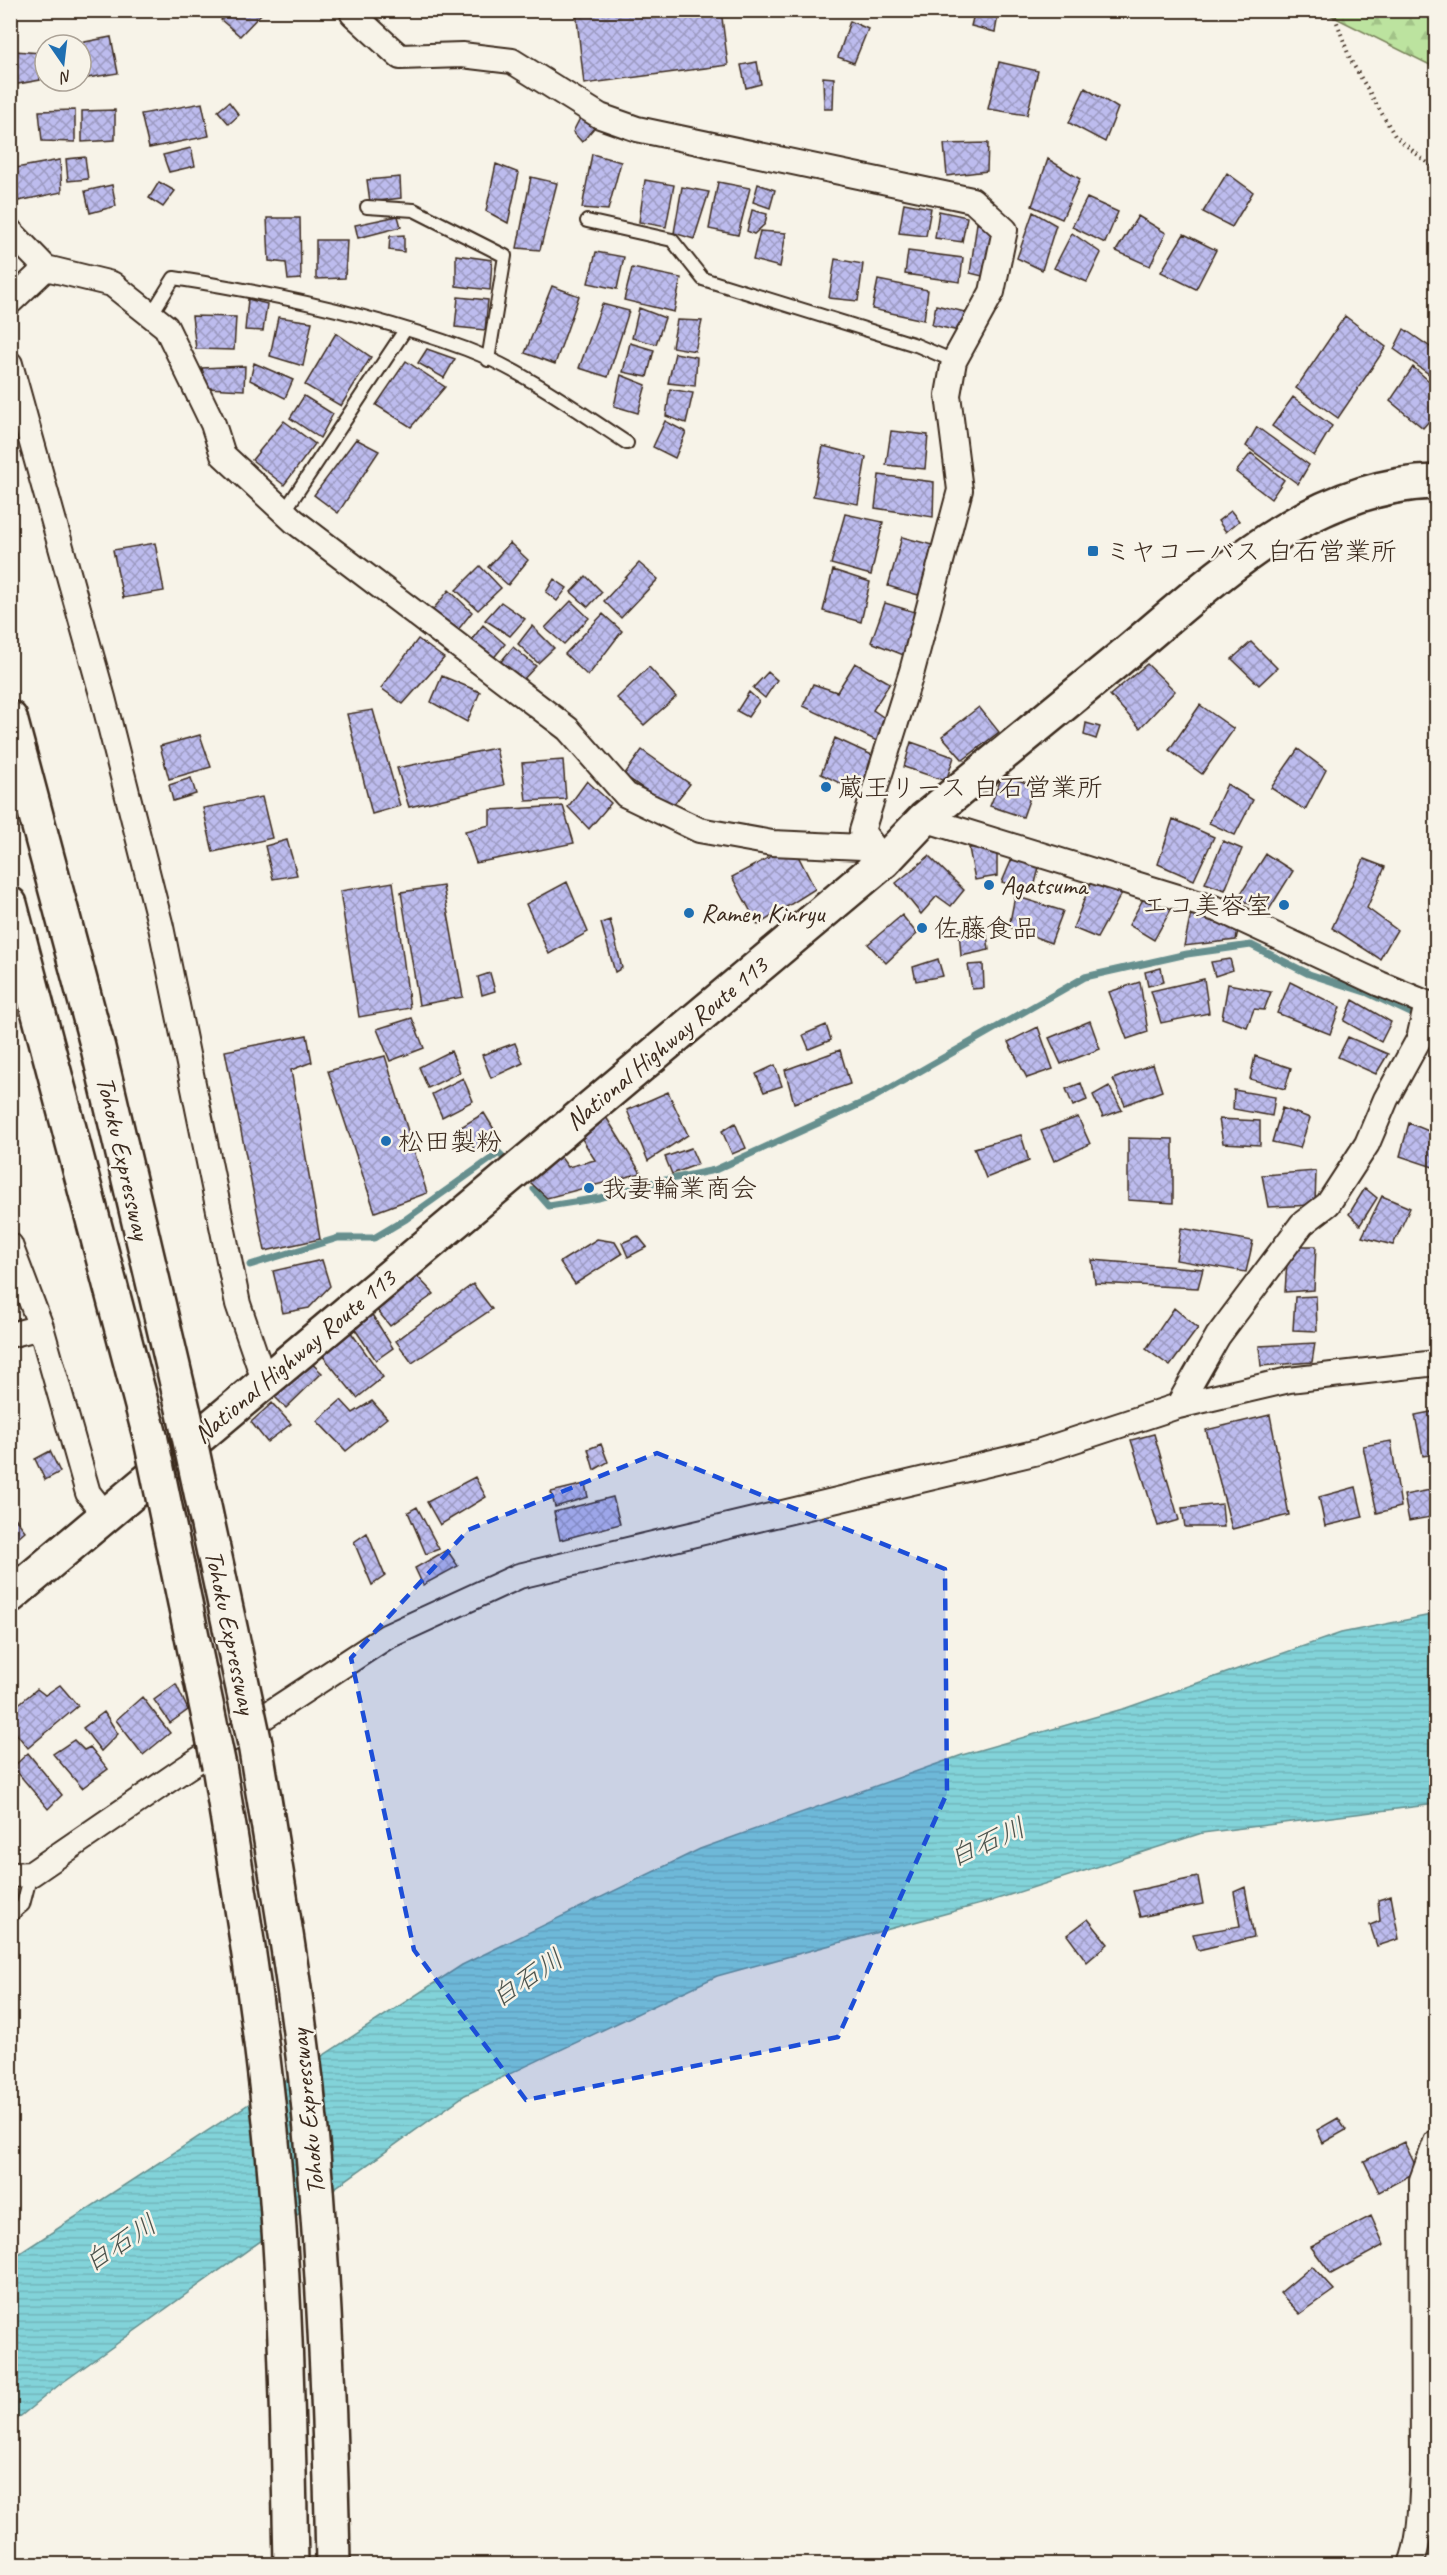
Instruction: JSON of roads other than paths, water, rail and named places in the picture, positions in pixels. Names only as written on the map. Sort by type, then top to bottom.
[{"type":"highway","name":"National Highway Route 113","points":[[10,1596],[264,1380],[884,861],[924,819],[1247,554],[1308,516],[1371,491],[1437,482]]},
{"type":"highway","name":"Tohoku Expressway","points":[[10,718],[98,1048],[184,1413],[255,1744],[283,1911],[305,2076],[324,2284],[333,2565]]},
{"type":"highway","name":"Tohoku Expressway","points":[[10,904],[151,1440],[219,1766],[257,2010],[269,2112],[283,2287],[291,2565]]},
{"type":"street","points":[[353,10],[353,14],[400,57],[462,55],[512,61],[600,116],[637,129],[972,200],[1005,230],[992,292],[954,361],[948,396],[960,490],[915,660],[862,831],[884,861]]},
{"type":"street","points":[[10,231],[46,268],[112,284],[166,327],[213,424],[223,455],[284,512],[568,729],[627,795],[699,830],[772,843],[862,847],[884,861]]},
{"type":"street","points":[[10,302],[46,268]]},
{"type":"street","points":[[10,364],[102,698],[161,927],[238,1304],[264,1380]]},
{"type":"street","points":[[924,819],[1224,911],[1380,984],[1427,1015],[1367,1144],[1328,1204],[1302,1224],[1218,1336],[1178,1406]]},
{"type":"street","points":[[10,1245],[41,1327],[88,1493],[106,1516]]},
{"type":"street","points":[[10,1335],[41,1327]]},
{"type":"street","points":[[21,1875],[386,1637],[519,1576],[1038,1452],[1178,1406],[1289,1380],[1437,1363]]},
{"type":"street","points":[[1413,2559],[1423,2473],[1422,2180],[1437,2142]]},
{"type":"street","points":[[1413,2559],[1437,2527]]},
{"type":"lane","points":[[367,207],[414,210],[505,256],[488,360]]},
{"type":"lane","points":[[587,221],[672,240],[703,279],[916,345],[954,361]]},
{"type":"lane","points":[[151,315],[174,278],[266,292],[467,349],[533,381],[627,443]]},
{"type":"lane","points":[[284,512],[405,330]]},
{"type":"lane","points":[[10,1916],[23,1905],[21,1875]]},
{"type":"water","name":"白石川","points":[[1436,1614],[1436,1804],[1202,1833],[988,1902],[717,1976],[465,2095],[59,2385],[11,2424],[11,2259],[462,1965],[700,1849],[962,1755],[1126,1708],[1341,1633]]},
{"type":"waterway","points":[[534,1189],[549,1206],[599,1198],[651,1183],[715,1170],[871,1099],[1085,977],[1187,954],[1251,945],[1309,974],[1368,993],[1436,1025]]},
{"type":"waterway","points":[[250,1265],[338,1238],[374,1238],[406,1219],[499,1153],[502,1156]]},
{"type":"place","name":"ミヤコーバス 白石営業所","points":[[1093,551]]},
{"type":"place","name":"蔵王リース 白石営業所","points":[[826,787]]},
{"type":"place","name":"Agatsuma","points":[[989,885]]},
{"type":"place","name":"エコ美容室","points":[[1284,905]]},
{"type":"place","name":"Ramen Kinryu","points":[[689,913]]},
{"type":"place","name":"佐藤食品","points":[[922,928]]},
{"type":"place","name":"松田製粉","points":[[386,1141]]},
{"type":"place","name":"我妻輪業商会","points":[[589,1188]]}]
